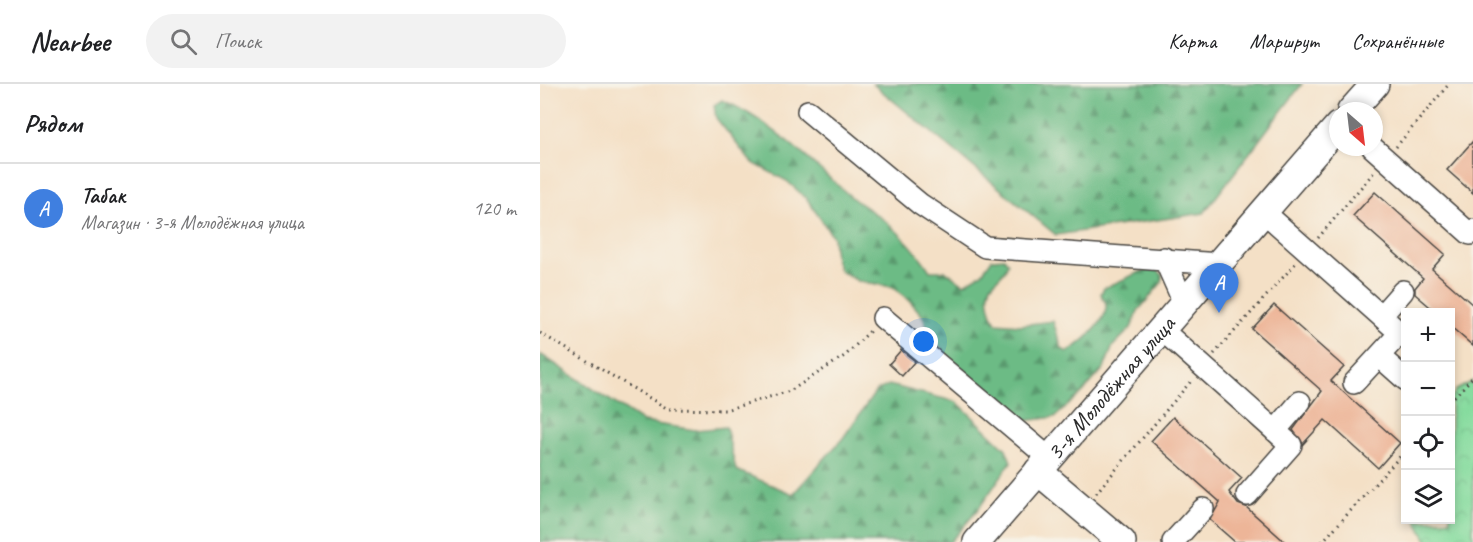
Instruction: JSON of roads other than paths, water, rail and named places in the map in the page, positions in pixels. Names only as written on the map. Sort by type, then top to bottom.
[{"type":"main road","points":[[1359,102],[1375,84]]},
{"type":"main road","name":"3-я Молодёжная улица","points":[[977,542],[1329,136]]},
{"type":"main road","points":[[1044,465],[1083,508],[1122,542]]},
{"type":"lane","points":[[808,111],[920,204],[985,247],[1164,258],[1219,264]]},
{"type":"lane","points":[[1382,156],[1470,234],[1473,230]]},
{"type":"lane","points":[[1264,212],[1400,333],[1354,383]]},
{"type":"lane","points":[[1164,258],[1185,303]]},
{"type":"lane","points":[[1381,316],[1403,291]]},
{"type":"lane","points":[[883,318],[1044,465]]},
{"type":"lane","points":[[1161,329],[1291,445],[1247,495]]},
{"type":"lane","points":[[1378,356],[1401,376]]},
{"type":"lane","points":[[1275,430],[1300,402]]},
{"type":"lane","points":[[1173,542],[1203,509]]},
{"type":"place","name":"Табак","points":[[1219,313]]}]
